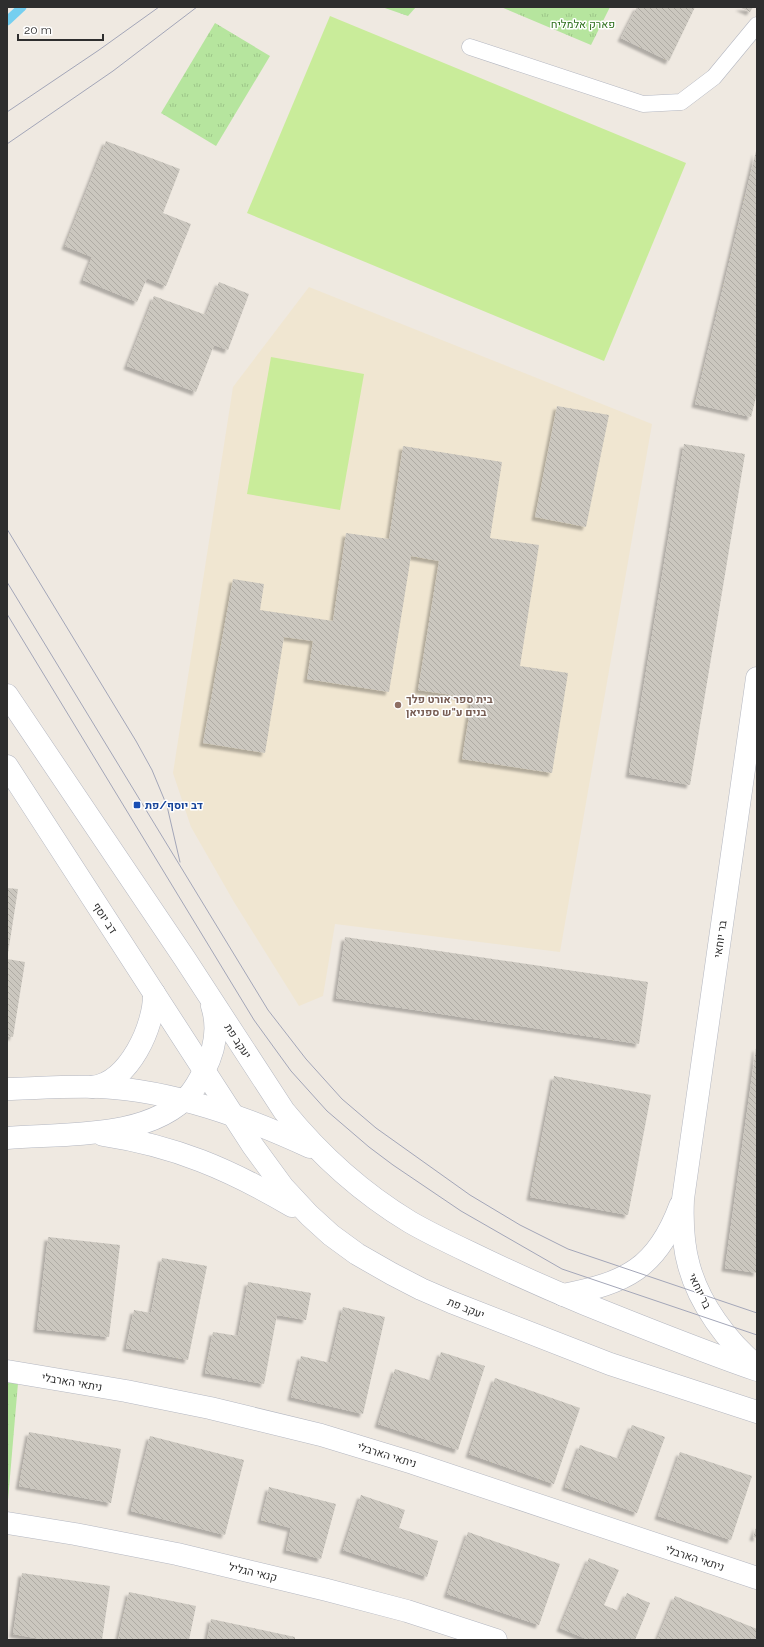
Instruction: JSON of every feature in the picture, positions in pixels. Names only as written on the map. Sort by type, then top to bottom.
[{"type":"main road","name":"בר יוחאי","points":[[757,678],[682,1199],[685,1252],[693,1279],[716,1322],[737,1348],[757,1366]]},
{"type":"main road","points":[[7,695],[205,990]]},
{"type":"main road","name":"דב יוסף","points":[[7,766],[205,1070]]},
{"type":"main road","name":"יעקב פת","points":[[7,1138],[108,1130],[142,1122],[161,1115],[182,1101],[197,1084],[213,1051],[216,1031],[213,1009],[205,990]]},
{"type":"main road","name":"יעקב פת","points":[[205,990],[284,1111],[299,1130],[324,1155],[368,1192],[410,1222],[495,1265],[563,1295],[689,1346],[757,1370]]},
{"type":"main road","points":[[88,1087],[95,1087],[107,1082],[120,1071],[135,1054],[146,1032],[151,1016],[154,993]]},
{"type":"main road","name":"יעקב פת","points":[[205,1070],[267,1166],[293,1199],[331,1236],[358,1254],[421,1289],[622,1369],[757,1412]]},
{"type":"main road","name":"יעקב פת","points":[[7,1089],[88,1087],[130,1090],[182,1101],[233,1115],[276,1132],[324,1155]]},
{"type":"main road","points":[[82,1133],[138,1142],[187,1154],[242,1178],[308,1215]]},
{"type":"main road","name":"בר יוחאי","points":[[563,1295],[606,1284],[633,1272],[645,1263],[664,1240],[682,1199]]},
{"type":"main road","name":"ניתאי הארבלי","points":[[7,1371],[126,1391],[195,1405],[320,1435],[413,1463],[757,1578]]},
{"type":"main road","name":"קנאי הגליל","points":[[7,1523],[99,1538],[274,1577],[407,1611],[496,1640]]},
{"type":"lane","points":[[470,47],[643,104],[681,102],[714,77],[757,25]]},
{"type":"shaded area","points":[[309,287],[652,424],[560,952],[335,924],[323,996],[299,1006],[234,902],[191,827],[173,773],[233,387]]},
{"type":"green space","points":[[382,7],[416,7],[408,16]]},
{"type":"green space","name":"פארק אלמליח","points":[[501,7],[610,7],[591,45]]},
{"type":"green space","points":[[330,16],[686,163],[604,361],[247,213]]},
{"type":"green space","points":[[215,23],[270,56],[216,146],[161,113]]},
{"type":"green space","points":[[271,357],[364,374],[340,510],[247,494]]},
{"type":"green space","points":[[7,1381],[18,1383],[8,1500],[7,1500]]},
{"type":"building","points":[[637,7],[695,7],[669,61],[621,38]]},
{"type":"building","points":[[739,7],[753,7],[750,12]]},
{"type":"building","points":[[106,141],[180,169],[163,213],[191,224],[166,286],[147,278],[137,302],[83,280],[92,257],[65,246]]},
{"type":"building","points":[[756,151],[757,393],[751,417],[695,404]]},
{"type":"building","points":[[219,282],[249,294],[228,350],[214,345],[196,392],[127,366],[154,296],[206,315]]},
{"type":"building","points":[[557,406],[609,415],[586,527],[535,517]]},
{"type":"building","points":[[684,444],[745,454],[690,785],[629,774]]},
{"type":"building","points":[[403,446],[502,462],[490,538],[539,545],[520,666],[568,673],[552,773],[462,759],[472,698],[418,690],[439,561],[411,556],[389,692],[307,679],[313,641],[284,637],[265,753],[203,743],[233,579],[264,584],[260,610],[333,621],[346,533],[389,539]]},
{"type":"building","points":[[7,888],[18,889],[8,953],[7,953]]},
{"type":"building","points":[[345,937],[648,982],[639,1044],[336,998]]},
{"type":"building","points":[[7,959],[25,962],[13,1037],[7,1036]]},
{"type":"building","points":[[757,1048],[757,1273],[725,1268]]},
{"type":"building","points":[[554,1076],[651,1095],[628,1215],[530,1197]]},
{"type":"building","points":[[48,1237],[120,1245],[109,1337],[37,1329]]},
{"type":"building","points":[[162,1258],[207,1266],[188,1360],[126,1348],[134,1310],[151,1313]]},
{"type":"building","points":[[248,1282],[311,1293],[306,1320],[277,1315],[264,1384],[205,1373],[213,1332],[238,1336]]},
{"type":"building","points":[[343,1307],[385,1317],[363,1414],[291,1397],[301,1356],[330,1363]]},
{"type":"building","points":[[441,1352],[485,1366],[458,1450],[378,1424],[395,1369],[432,1381]]},
{"type":"building","points":[[495,1378],[580,1408],[554,1484],[469,1454]]},
{"type":"building","points":[[632,1425],[665,1437],[637,1513],[565,1487],[580,1445],[619,1459]]},
{"type":"building","points":[[29,1432],[121,1449],[111,1503],[19,1486]]},
{"type":"building","points":[[150,1436],[244,1460],[225,1535],[131,1511]]},
{"type":"building","points":[[680,1452],[752,1476],[731,1540],[658,1516]]},
{"type":"building","points":[[269,1487],[336,1504],[321,1559],[286,1550],[291,1528],[261,1520]]},
{"type":"building","points":[[361,1495],[405,1510],[399,1528],[438,1541],[427,1577],[343,1550]]},
{"type":"building","points":[[757,1525],[757,1538],[753,1537]]},
{"type":"building","points":[[468,1532],[560,1564],[539,1625],[447,1594]]},
{"type":"building","points":[[589,1558],[619,1570],[604,1605],[619,1611],[627,1593],[650,1603],[635,1640],[589,1640],[560,1628]]},
{"type":"building","points":[[22,1573],[110,1586],[102,1640],[41,1640],[13,1634]]},
{"type":"building","points":[[129,1592],[196,1606],[189,1640],[118,1640]]},
{"type":"building","points":[[675,1596],[757,1629],[757,1640],[657,1640]]},
{"type":"building","points":[[211,1619],[295,1637],[295,1640],[207,1640]]},
{"type":"waterway","points":[[7,21],[22,7]]},
{"type":"tram line","points":[[7,112],[99,50],[159,7]]},
{"type":"tram line","points":[[7,144],[113,71],[197,7]]},
{"type":"tram line","points":[[7,529],[136,741],[152,770],[167,806],[180,862]]},
{"type":"tram line","points":[[7,582],[268,1010],[306,1059],[342,1099],[376,1128],[470,1195],[520,1225],[568,1249],[757,1313]]},
{"type":"tram line","points":[[7,614],[254,1020],[291,1071],[327,1111],[369,1147],[393,1165],[461,1211],[562,1269],[757,1335]]},
{"type":"place","name":"בית ספר אורט פלך בנים ע\"ש ספניאן","points":[[398,705]]},
{"type":"place","name":"דב יוסף/פת","points":[[137,805]]}]
